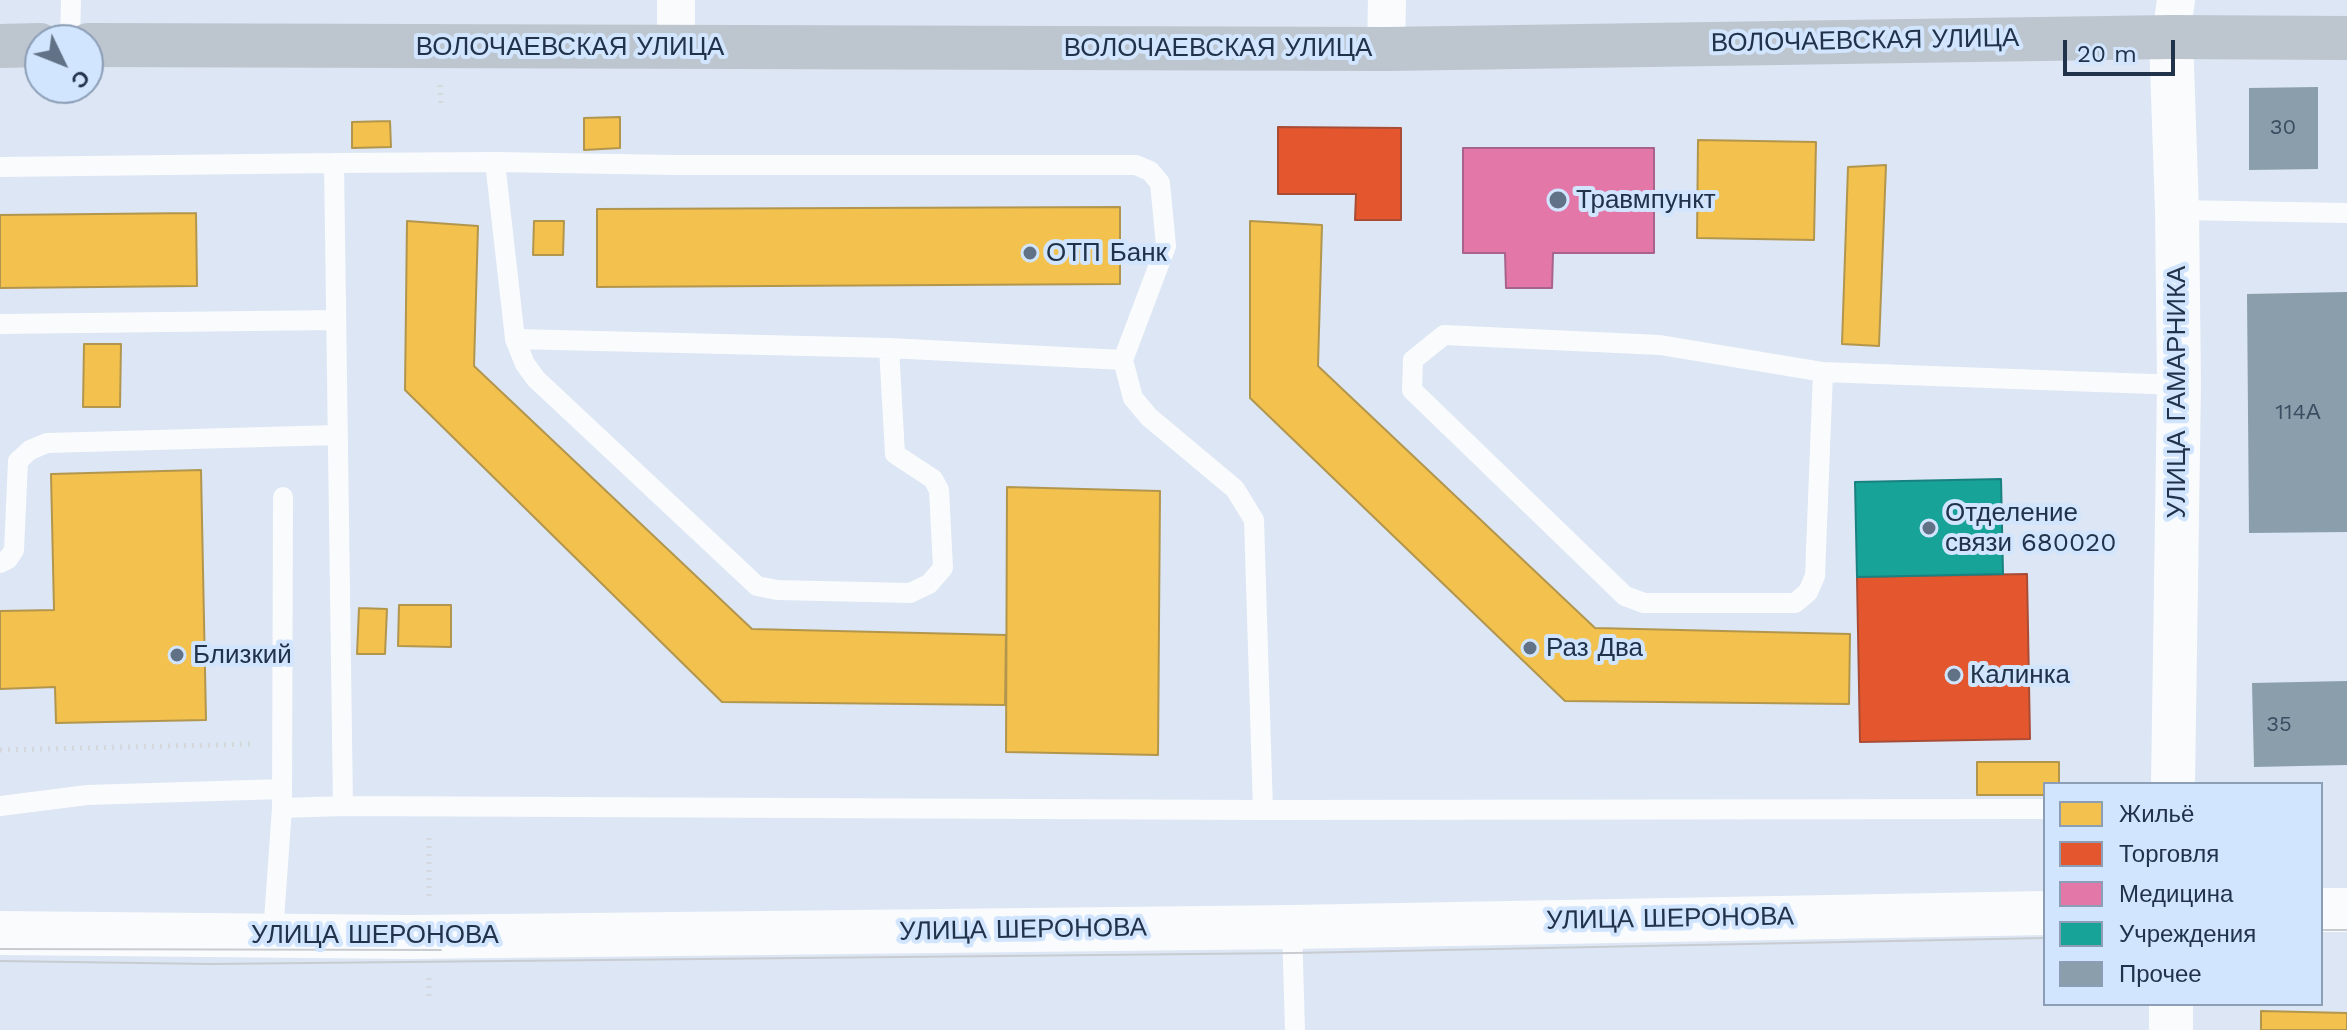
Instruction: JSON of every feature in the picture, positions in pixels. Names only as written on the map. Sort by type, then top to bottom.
[{"type":"main road","name":"ВОЛОЧАЕВСКАЯ УЛИЦА","points":[[104,45],[1386,49],[2173,18],[2347,38]]},
{"type":"main road","name":"УЛИЦА ГАМАРНИКА","points":[[2173,18],[2179,385],[2173,782]]},
{"type":"main road","points":[[0,46],[24,45]]},
{"type":"main road","points":[[2323,910],[2347,910]]},
{"type":"main road","name":"УЛИЦА ШЕРОНОВА","points":[[0,933],[429,936],[1292,927],[2043,913]]},
{"type":"main road","points":[[2171,1006],[2171,1030]]},
{"type":"street","points":[[676,0],[676,47]]},
{"type":"street","points":[[1386,49],[1387,0]]},
{"type":"lane","points":[[70,24],[71,0]]},
{"type":"lane","points":[[495,162],[515,339],[525,364],[536,379],[757,586],[777,590],[910,593],[929,584],[943,568],[939,490],[933,479],[895,454],[889,348]]},
{"type":"lane","points":[[0,167],[495,162],[1136,165],[1150,171],[1160,183],[1166,246],[1123,360],[1133,398],[1149,417],[1235,489],[1254,520],[1263,810]]},
{"type":"lane","points":[[334,163],[343,806]]},
{"type":"lane","points":[[2177,210],[2347,213]]},
{"type":"lane","points":[[0,324],[336,320]]},
{"type":"lane","points":[[1823,372],[1815,576],[1808,592],[1795,603],[1644,603],[1625,596],[1412,390],[1413,360],[1444,335],[1660,345],[1823,372],[2179,385]]},
{"type":"lane","points":[[515,339],[889,348],[1123,360]]},
{"type":"lane","points":[[0,563],[8,559],[14,550],[18,461],[30,450],[47,443],[337,435]]},
{"type":"lane","points":[[273,934],[282,798],[283,497]]},
{"type":"lane","points":[[0,806],[87,795],[282,798],[343,806],[2043,809]]},
{"type":"lane","points":[[1292,927],[1295,1030]]},
{"type":"path","points":[[0,750],[282,744]]},
{"type":"path","points":[[429,806],[429,1001]]},
{"type":"building: Жильё","points":[[620,117],[620,148],[584,150],[584,118]]},
{"type":"building: Жильё","points":[[390,121],[391,147],[352,148],[352,122]]},
{"type":"building: Жильё","points":[[1698,140],[1816,142],[1814,240],[1697,238]]},
{"type":"building: Жильё","points":[[1886,165],[1879,346],[1842,344],[1848,167]]},
{"type":"building: Жильё","points":[[1120,207],[1120,284],[597,287],[597,209]]},
{"type":"building: Жильё","points":[[196,213],[197,286],[0,288],[0,215]]},
{"type":"building: Жильё","points":[[407,221],[478,226],[474,366],[752,629],[1006,635],[1005,705],[722,702],[405,390]]},
{"type":"building: Жильё","points":[[534,221],[564,221],[563,255],[533,255]]},
{"type":"building: Жильё","points":[[1250,221],[1322,225],[1318,366],[1595,628],[1850,634],[1849,704],[1565,701],[1250,398]]},
{"type":"building: Жильё","points":[[84,344],[121,344],[120,407],[83,407]]},
{"type":"building: Жильё","points":[[201,470],[206,720],[56,723],[55,687],[0,689],[0,611],[54,610],[51,474]]},
{"type":"building: Жильё","points":[[1007,487],[1160,491],[1158,755],[1006,752]]},
{"type":"building: Жильё","points":[[399,605],[451,605],[451,647],[398,646]]},
{"type":"building: Жильё","points":[[359,608],[387,609],[385,654],[357,654]]},
{"type":"building: Жильё","points":[[1977,762],[2059,762],[2059,782],[2043,782],[2043,795],[1977,795]]},
{"type":"building: Жильё","points":[[2261,1011],[2347,1013],[2347,1030],[2261,1030]]},
{"type":"building: Торговля","points":[[1278,127],[1401,128],[1401,220],[1355,220],[1356,194],[1278,194]]},
{"type":"building: Торговля","points":[[2027,574],[2030,739],[1860,742],[1857,577]]},
{"type":"building: Медицина","name":"Травмпункт","points":[[1463,148],[1654,148],[1654,253],[1553,253],[1552,288],[1506,288],[1505,253],[1463,253]]},
{"type":"building: Учреждения","name":"Отделение связи 680020","points":[[2001,479],[2003,574],[1857,577],[1855,482]]},
{"type":"building: Прочее","points":[[2318,87],[2318,169],[2249,170],[2249,88]]},
{"type":"building: Прочее","points":[[2347,292],[2347,532],[2249,533],[2247,294]]},
{"type":"building: Прочее","points":[[2347,681],[2347,765],[2254,767],[2252,683]]},
{"type":"tram line","points":[[2323,930],[2347,930]]},
{"type":"tram line","points":[[0,961],[210,964],[1294,953],[2043,938]]},
{"type":"tram line","points":[[0,949],[441,950]]},
{"type":"place","name":"Травмпункт","points":[[1558,200]]},
{"type":"place","name":"ОТП Банк","points":[[1030,253]]},
{"type":"place","name":"Отделение связи 680020","points":[[1929,528]]},
{"type":"place","name":"Раз Два","points":[[1530,648]]},
{"type":"place","name":"Близкий","points":[[177,655]]},
{"type":"place","name":"Калинка","points":[[1954,675]]}]
